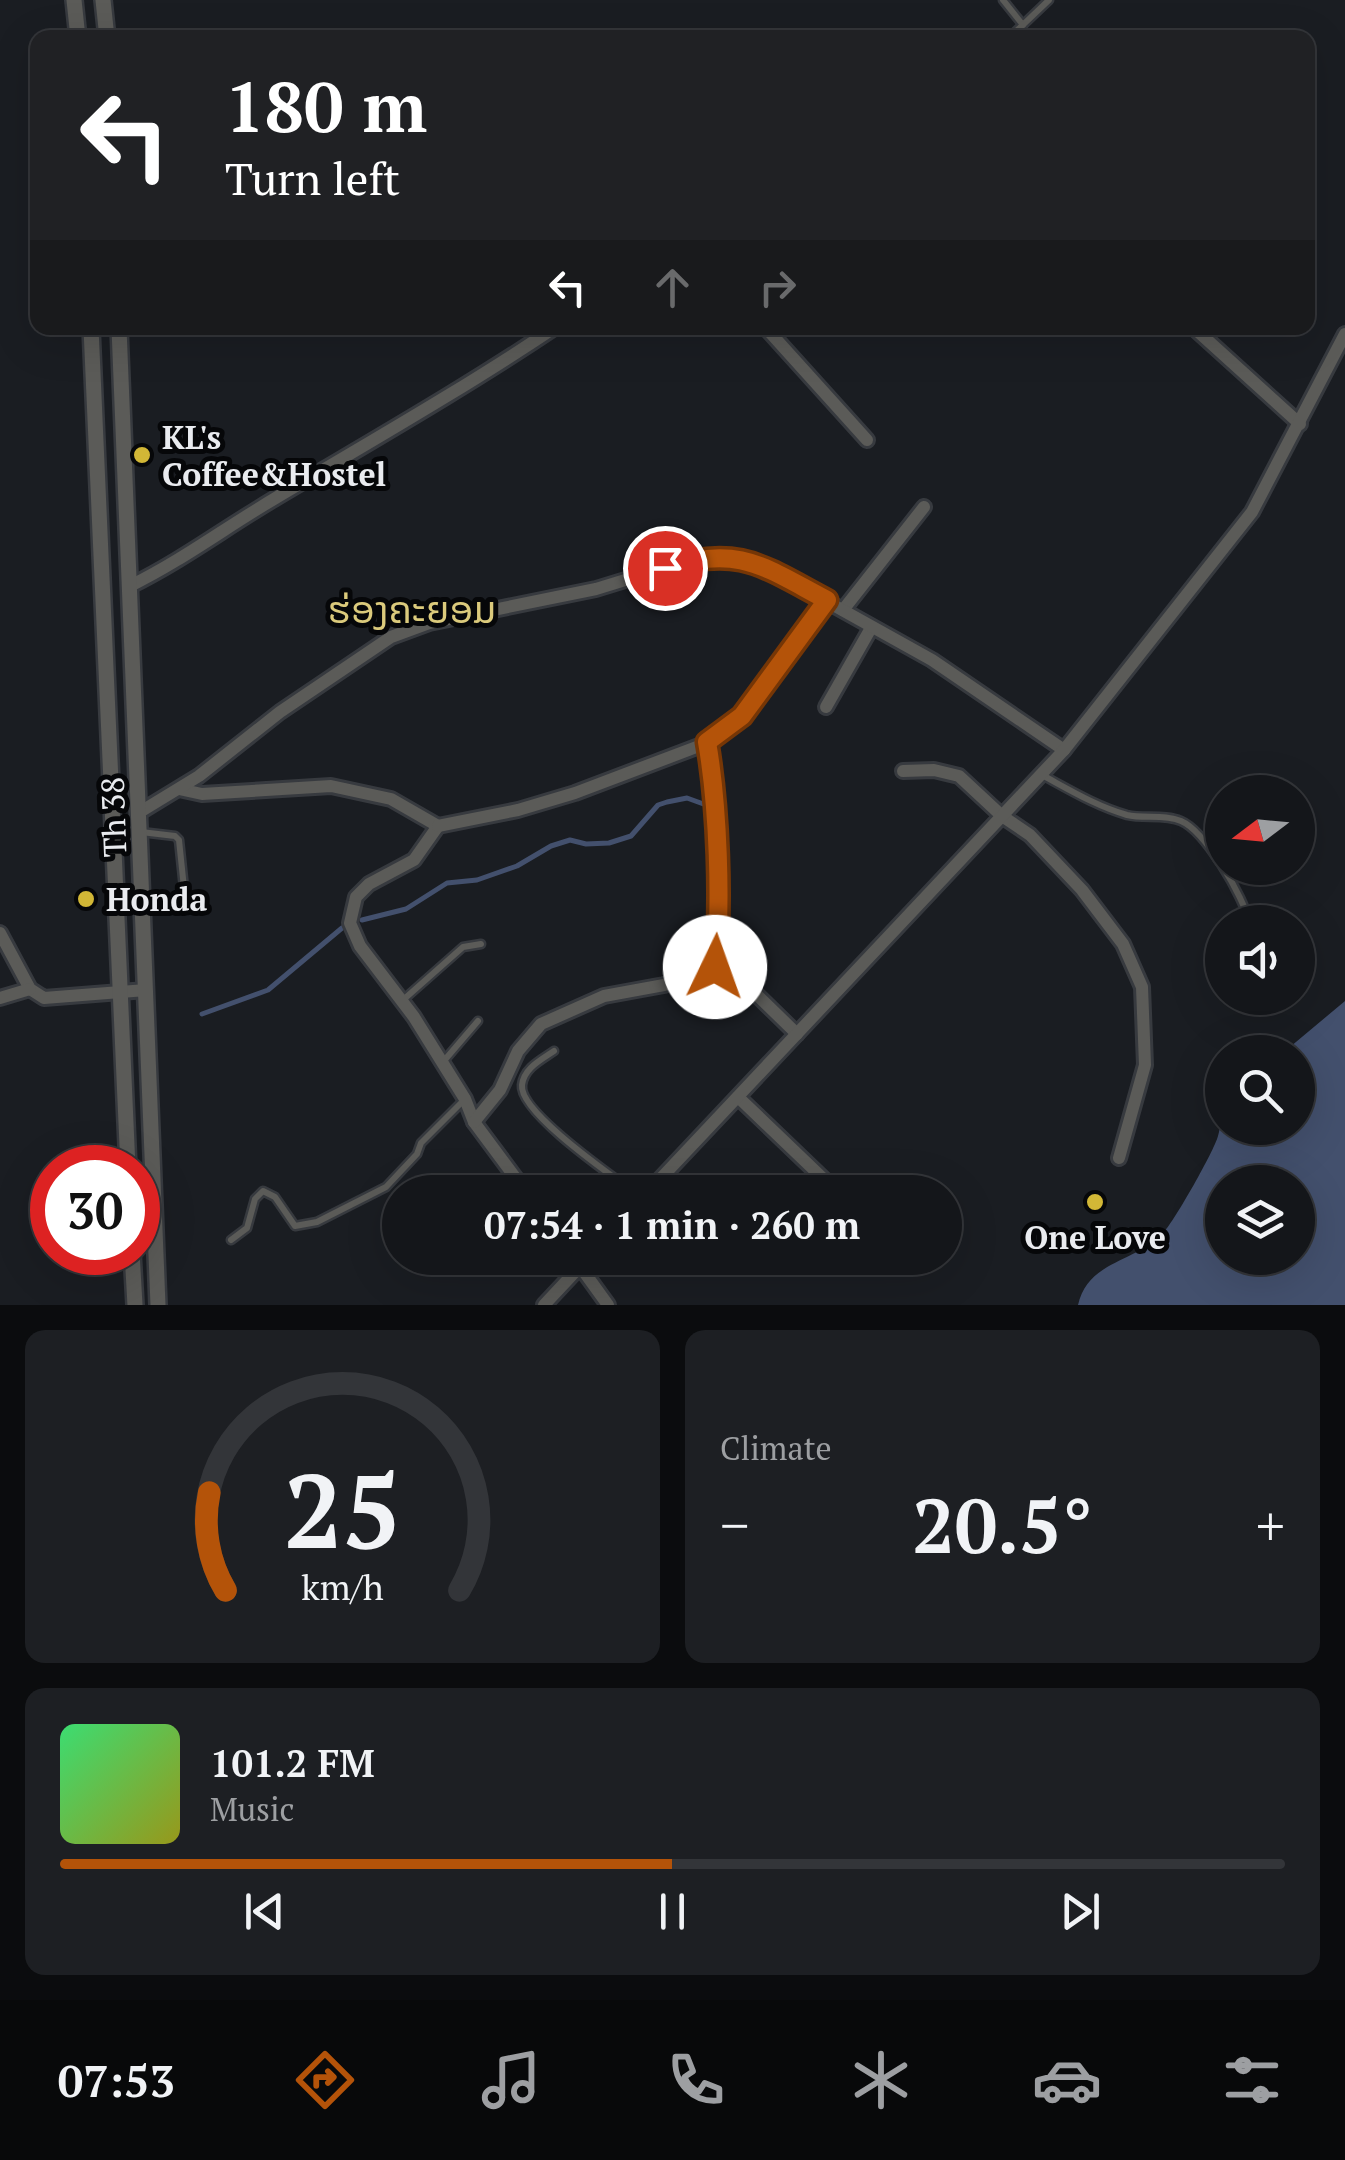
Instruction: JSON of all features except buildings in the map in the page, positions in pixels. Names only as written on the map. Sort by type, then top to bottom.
[{"type":"street","points":[[74,0],[77,30]]},
{"type":"street","points":[[103,0],[106,30]]},
{"type":"street","points":[[664,1175],[1064,750],[1252,512],[1345,334]]},
{"type":"street","name":"Th 38","points":[[90,335],[127,1145]]},
{"type":"street","name":"Th 38","points":[[120,335],[158,1305]]},
{"type":"street","points":[[130,586],[176,564],[270,501],[543,335]]},
{"type":"street","points":[[772,335],[866,440]]},
{"type":"street","points":[[1202,335],[1300,424]]},
{"type":"street","points":[[843,610],[924,507]]},
{"type":"street","points":[[140,812],[179,789],[280,712],[390,637],[428,623],[596,589],[700,557],[756,562],[932,660],[1064,750]]},
{"type":"street","points":[[179,789],[202,794],[331,786],[391,799],[438,826],[518,810],[707,742],[742,716],[827,600]]},
{"type":"street","points":[[826,708],[870,628]]},
{"type":"street","points":[[707,742],[716,840],[715,967]]},
{"type":"street","points":[[903,771],[934,770],[958,776],[1002,816],[1030,834],[1082,890],[1123,944],[1142,988],[1146,1065],[1119,1158]]},
{"type":"street","points":[[438,826],[414,860],[369,884],[356,897],[350,923],[360,946],[443,1063],[474,1122],[513,1175]]},
{"type":"street","points":[[0,933],[30,989],[44,998],[146,990]]},
{"type":"street","points":[[474,1122],[500,1090],[518,1051],[541,1024],[604,996],[664,985],[715,967],[726,970],[756,994],[796,1034]]},
{"type":"street","points":[[0,998],[30,989]]},
{"type":"street","points":[[738,1097],[820,1175]]},
{"type":"street","points":[[133,1275],[135,1305]]},
{"type":"street","points":[[544,1305],[568,1275]]},
{"type":"street","points":[[589,1275],[608,1305]]},
{"type":"lane","points":[[1003,0],[1023,25]]},
{"type":"lane","points":[[1018,30],[1049,0]]},
{"type":"lane","points":[[1041,774],[1100,806],[1131,816],[1180,820],[1195,832],[1236,888],[1243,905]]},
{"type":"lane","points":[[141,832],[175,836],[179,840],[184,888],[179,896],[144,903]]},
{"type":"lane","points":[[402,1001],[463,947],[481,944]]},
{"type":"lane","points":[[443,1063],[478,1022]]},
{"type":"lane","points":[[554,1051],[528,1070],[522,1084],[528,1106],[610,1175]]},
{"type":"lane","points":[[231,1240],[247,1228],[255,1199],[264,1191],[274,1197],[295,1226],[317,1222],[378,1191],[465,1099]]},
{"type":"water","points":[[1345,1001],[1345,1305],[1078,1305],[1083,1290],[1102,1270],[1164,1232],[1214,1145],[1315,1145],[1315,1035],[1304,1035]]},
{"type":"waterway","points":[[362,920],[406,909],[447,883],[477,880],[570,840],[609,843],[631,836],[658,805],[667,802],[687,798],[709,806]]},
{"type":"waterway","points":[[202,1014],[268,990],[342,928]]},
{"type":"place","name":"KL's Coffee&Hostel","points":[[142,455]]},
{"type":"place","name":"Honda","points":[[86,899]]},
{"type":"place","name":"One Love","points":[[1095,1202]]},
{"type":"district","name":"ຮ່ອງຄະຍອມ","points":[[412,609]]},
{"type":"route","points":[[665,568],[700,557],[756,562],[827,600],[742,716],[707,742],[716,840],[715,967]]}]
